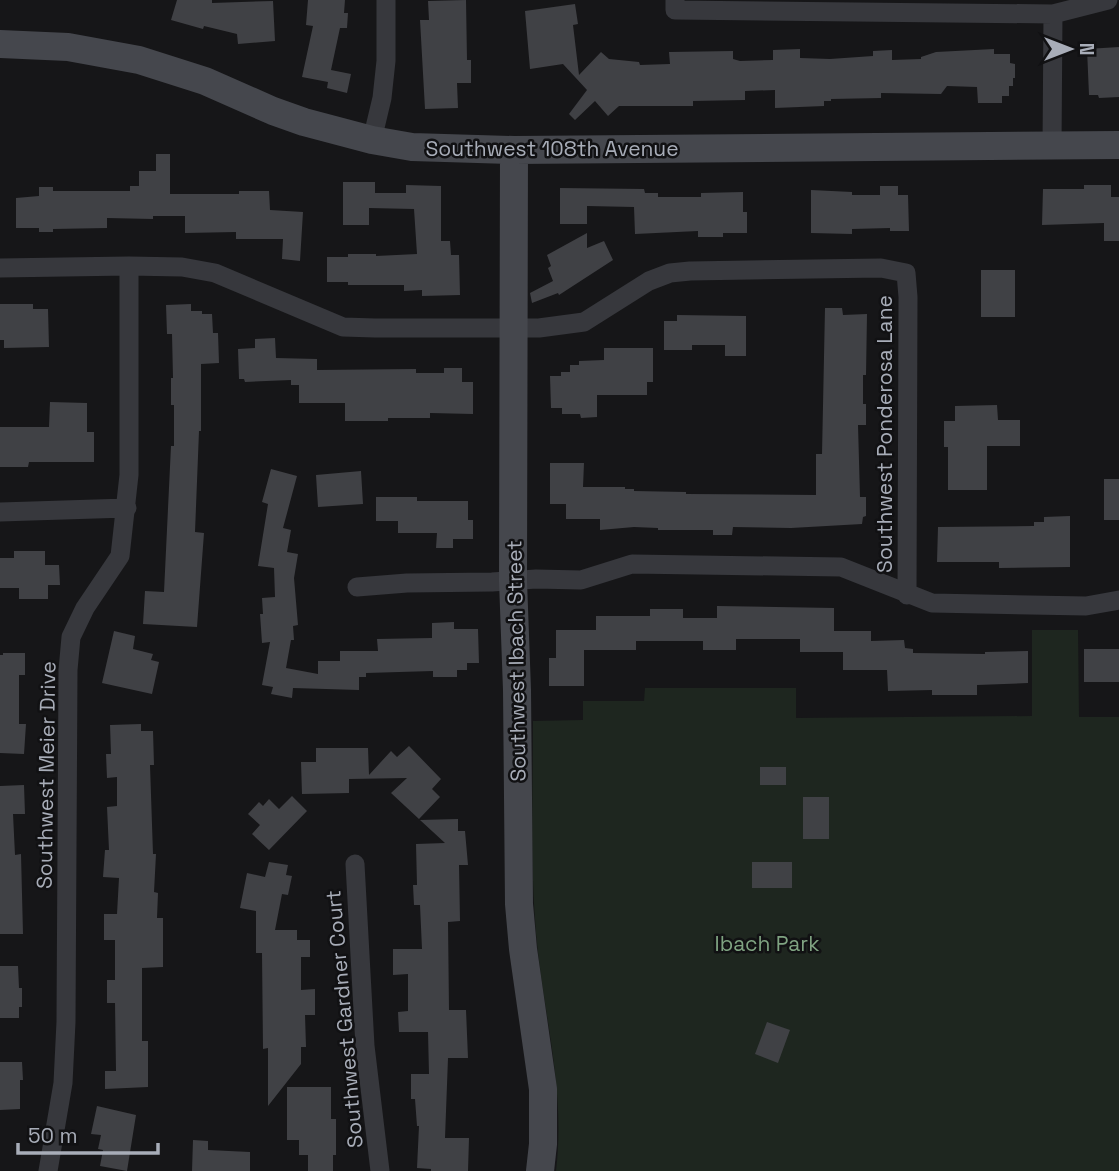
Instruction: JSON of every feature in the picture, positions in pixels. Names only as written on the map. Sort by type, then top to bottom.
[{"type":"street","points":[[372,140],[382,98],[386,61],[386,0]]},
{"type":"street","points":[[675,5],[1053,14],[1108,0]]},
{"type":"street","points":[[1052,147],[1053,14]]},
{"type":"street","name":"Southwest 108th Avenue","points":[[0,44],[68,47],[139,60],[205,81],[273,111],[372,140],[412,147],[514,150],[1119,145]]},
{"type":"street","name":"Southwest Ibach Street","points":[[514,150],[513,581],[519,904],[543,1089],[540,1171]]},
{"type":"street","name":"Southwest Meier Drive","points":[[48,1171],[63,1083],[66,1022],[68,670],[71,637],[85,608],[120,556],[129,475],[129,266]]},
{"type":"street","points":[[0,268],[182,267],[215,273],[344,327],[514,328]]},
{"type":"street","name":"Southwest Ponderosa Lane","points":[[514,328],[539,328],[584,322],[649,281],[690,271],[881,268],[906,273],[907,595]]},
{"type":"street","points":[[0,512],[127,508]]},
{"type":"street","points":[[357,587],[407,583],[581,580],[632,564],[841,567],[932,603],[1086,606],[1119,600]]},
{"type":"street","name":"Southwest Gardner Court","points":[[355,864],[365,1046],[380,1171]]},
{"type":"green space","name":"Ibach Park","points":[[1032,630],[1078,630],[1079,717],[1119,717],[1119,1171],[556,1171],[556,1081],[534,907],[533,721],[583,720],[583,701],[644,701],[645,688],[796,688],[796,718],[1032,716]]},
{"type":"building","points":[[177,0],[212,0],[212,3],[273,1],[275,41],[238,44],[237,34],[204,26],[203,29],[171,20]]},
{"type":"building","points":[[308,0],[345,0],[347,28],[340,28],[331,70],[351,74],[347,93],[327,88],[328,82],[302,77],[313,26],[306,25]]},
{"type":"building","points":[[466,0],[467,60],[471,60],[471,83],[457,83],[458,108],[425,109],[420,20],[429,20],[428,1]]},
{"type":"building","points":[[575,4],[578,24],[573,25],[579,75],[601,52],[609,59],[639,62],[640,65],[670,64],[669,52],[733,51],[733,59],[740,61],[773,60],[773,50],[800,49],[800,58],[830,59],[873,56],[873,51],[892,50],[892,60],[921,59],[936,52],[994,49],[994,54],[1010,54],[1010,63],[1015,64],[1015,78],[1013,86],[1009,86],[1009,96],[1002,96],[1002,103],[978,103],[977,87],[947,86],[941,94],[881,93],[881,98],[831,99],[824,101],[824,106],[775,108],[775,90],[745,91],[745,100],[693,101],[693,106],[619,106],[608,116],[595,101],[575,120],[569,114],[587,90],[563,64],[530,69],[525,11]]},
{"type":"building","points":[[1119,47],[1119,97],[1099,98],[1098,95],[1089,95],[1087,49]]},
{"type":"building","points":[[156,154],[170,154],[170,194],[269,191],[270,210],[303,212],[300,261],[282,259],[283,239],[236,239],[236,232],[185,233],[185,216],[153,216],[153,219],[107,218],[107,228],[53,229],[53,232],[39,232],[39,228],[16,228],[16,198],[39,196],[39,187],[53,187],[53,191],[130,191],[130,186],[139,186],[139,171],[156,171]]},
{"type":"building","points":[[343,182],[375,182],[375,193],[406,193],[406,185],[441,186],[441,241],[450,241],[451,255],[459,255],[460,295],[422,296],[422,290],[404,291],[404,285],[348,285],[348,282],[327,282],[327,257],[348,257],[348,254],[417,254],[414,209],[369,208],[369,225],[343,225]]},
{"type":"building","points":[[1084,185],[1111,185],[1111,197],[1119,197],[1119,241],[1104,241],[1104,223],[1042,225],[1043,189],[1084,189]]},
{"type":"building","points":[[880,186],[898,186],[898,195],[908,195],[909,231],[890,231],[890,228],[852,229],[852,234],[811,233],[811,190],[880,195]]},
{"type":"building","points":[[560,188],[644,189],[645,193],[658,193],[658,197],[701,197],[701,193],[743,192],[747,233],[723,233],[723,237],[698,237],[698,231],[635,234],[634,207],[587,206],[587,224],[560,224]]},
{"type":"building","points":[[587,233],[587,248],[604,241],[613,260],[559,295],[558,293],[532,303],[530,293],[553,281],[547,255]]},
{"type":"building","points":[[981,270],[1015,270],[1015,317],[981,317]]},
{"type":"building","points":[[0,304],[33,304],[33,309],[48,309],[49,347],[4,348],[4,340],[0,340]]},
{"type":"building","points":[[191,304],[191,311],[212,314],[213,333],[218,333],[219,363],[201,364],[201,431],[195,532],[204,533],[197,627],[143,624],[145,591],[164,592],[171,446],[174,446],[174,405],[171,405],[172,334],[167,334],[166,305]]},
{"type":"building","points":[[825,308],[842,308],[843,315],[867,314],[866,375],[863,375],[866,425],[858,425],[860,497],[866,497],[866,516],[863,517],[862,524],[791,528],[733,527],[732,535],[713,535],[713,530],[634,527],[600,530],[600,519],[566,519],[566,504],[550,504],[550,463],[584,463],[583,487],[625,487],[634,491],[686,494],[816,495],[816,454],[822,454]]},
{"type":"building","points":[[677,315],[746,316],[746,356],[725,356],[725,345],[692,345],[692,350],[664,350],[664,321],[677,321]]},
{"type":"building","points":[[275,338],[276,358],[317,359],[317,370],[416,369],[416,373],[444,373],[444,368],[462,368],[462,382],[473,382],[473,414],[430,413],[430,418],[345,421],[345,403],[299,403],[299,385],[291,385],[291,380],[245,382],[244,379],[239,379],[238,349],[255,348],[255,339]]},
{"type":"building","points":[[604,348],[653,348],[653,382],[647,382],[647,395],[597,395],[597,417],[581,418],[580,414],[562,414],[562,408],[551,408],[550,376],[561,376],[561,372],[570,372],[570,365],[579,365],[579,361],[604,360]]},
{"type":"building","points":[[50,402],[87,403],[87,432],[94,432],[94,462],[29,462],[28,467],[0,467],[0,427],[49,427]]},
{"type":"building","points":[[997,405],[998,420],[1020,420],[1020,446],[987,446],[987,490],[948,490],[948,447],[944,447],[944,421],[955,421],[955,406]]},
{"type":"building","points":[[271,469],[297,476],[283,528],[291,530],[287,552],[298,554],[294,578],[298,625],[293,626],[294,640],[291,640],[286,668],[318,674],[318,661],[340,661],[340,651],[378,651],[377,639],[432,638],[432,623],[454,622],[454,629],[478,629],[479,663],[467,663],[467,670],[457,670],[457,677],[433,677],[433,671],[366,673],[366,677],[359,677],[359,690],[293,688],[292,698],[271,694],[273,687],[262,685],[270,642],[262,643],[260,614],[263,614],[262,598],[275,597],[274,568],[258,566],[268,504],[262,502]]},
{"type":"building","points":[[361,471],[363,504],[318,507],[316,475]]},
{"type":"building","points":[[1104,479],[1119,479],[1119,520],[1104,520]]},
{"type":"building","points":[[376,497],[417,497],[417,501],[468,501],[468,520],[473,520],[473,539],[453,539],[453,548],[436,548],[437,533],[398,533],[398,521],[376,521]]},
{"type":"building","points":[[1070,516],[1070,567],[999,568],[999,562],[937,562],[938,527],[1034,526],[1034,522],[1044,522],[1044,517]]},
{"type":"building","points":[[14,551],[45,551],[45,565],[59,565],[60,585],[48,585],[48,599],[19,599],[19,588],[0,588],[0,558],[14,558]]},
{"type":"building","points":[[717,606],[834,608],[834,631],[871,631],[871,641],[904,640],[905,648],[913,649],[913,653],[985,654],[1028,651],[1028,683],[977,685],[977,695],[932,695],[932,690],[888,691],[887,670],[843,670],[843,652],[800,652],[800,639],[736,639],[736,650],[703,650],[703,641],[636,641],[636,650],[584,650],[584,686],[549,686],[549,658],[556,658],[556,630],[596,630],[596,616],[650,616],[650,609],[683,609],[683,618],[717,618]]},
{"type":"building","points":[[114,631],[135,636],[133,649],[153,654],[151,660],[159,662],[152,694],[102,683]]},
{"type":"building","points":[[1084,649],[1119,649],[1119,682],[1084,682]]},
{"type":"building","points":[[25,653],[25,675],[19,675],[19,724],[26,724],[24,754],[0,753],[0,655]]},
{"type":"building","points":[[141,724],[141,731],[153,731],[154,765],[150,765],[153,854],[156,854],[154,892],[158,893],[157,918],[163,918],[163,967],[142,968],[142,1041],[148,1041],[148,1087],[105,1089],[105,1071],[116,1071],[115,1003],[107,1003],[107,980],[115,980],[115,940],[104,940],[104,914],[117,914],[119,878],[103,877],[105,850],[109,850],[107,807],[117,806],[117,777],[107,778],[106,754],[111,754],[110,725]]},
{"type":"building","points":[[409,746],[441,779],[432,789],[440,797],[419,819],[391,793],[407,778],[349,779],[349,793],[302,794],[301,762],[316,762],[316,748],[368,748],[369,775],[391,751],[397,757]]},
{"type":"building","points":[[760,767],[786,767],[786,785],[760,785]]},
{"type":"building","points":[[24,785],[25,814],[13,814],[15,855],[21,854],[23,934],[0,934],[0,786]]},
{"type":"building","points":[[292,796],[307,811],[269,850],[252,834],[260,825],[248,814],[259,802],[263,806],[269,799],[279,809]]},
{"type":"building","points":[[803,797],[829,797],[829,839],[803,839]]},
{"type":"building","points":[[458,819],[458,831],[465,831],[468,865],[459,865],[460,921],[448,922],[449,1010],[466,1010],[468,1058],[448,1058],[445,1138],[469,1138],[468,1171],[431,1171],[417,1168],[419,1126],[415,1099],[411,1099],[411,1074],[429,1074],[428,1032],[399,1032],[398,1012],[408,1011],[408,974],[393,975],[393,949],[422,949],[420,905],[414,905],[413,885],[417,885],[416,844],[445,843],[420,820]]},
{"type":"building","points":[[269,862],[288,865],[286,875],[292,876],[288,895],[282,894],[275,930],[297,930],[297,940],[310,940],[310,957],[301,957],[301,990],[315,989],[315,1015],[305,1015],[306,1047],[301,1047],[301,1064],[268,1106],[268,1048],[263,1049],[262,953],[256,953],[256,911],[240,908],[247,873],[265,877]]},
{"type":"building","points":[[752,862],[792,862],[792,888],[752,888]]},
{"type":"building","points":[[0,966],[18,966],[19,988],[22,988],[19,1018],[0,1018]]},
{"type":"building","points":[[767,1022],[790,1030],[778,1063],[755,1054]]},
{"type":"building","points":[[0,1062],[22,1062],[20,1109],[0,1110]]},
{"type":"building","points":[[287,1087],[331,1087],[331,1119],[336,1119],[333,1171],[308,1171],[308,1155],[299,1155],[299,1140],[287,1140]]},
{"type":"building","points":[[97,1106],[136,1115],[127,1171],[100,1166],[103,1150],[98,1149],[101,1135],[91,1134]]},
{"type":"building","points":[[193,1140],[208,1141],[208,1150],[250,1152],[250,1171],[192,1171]]}]
